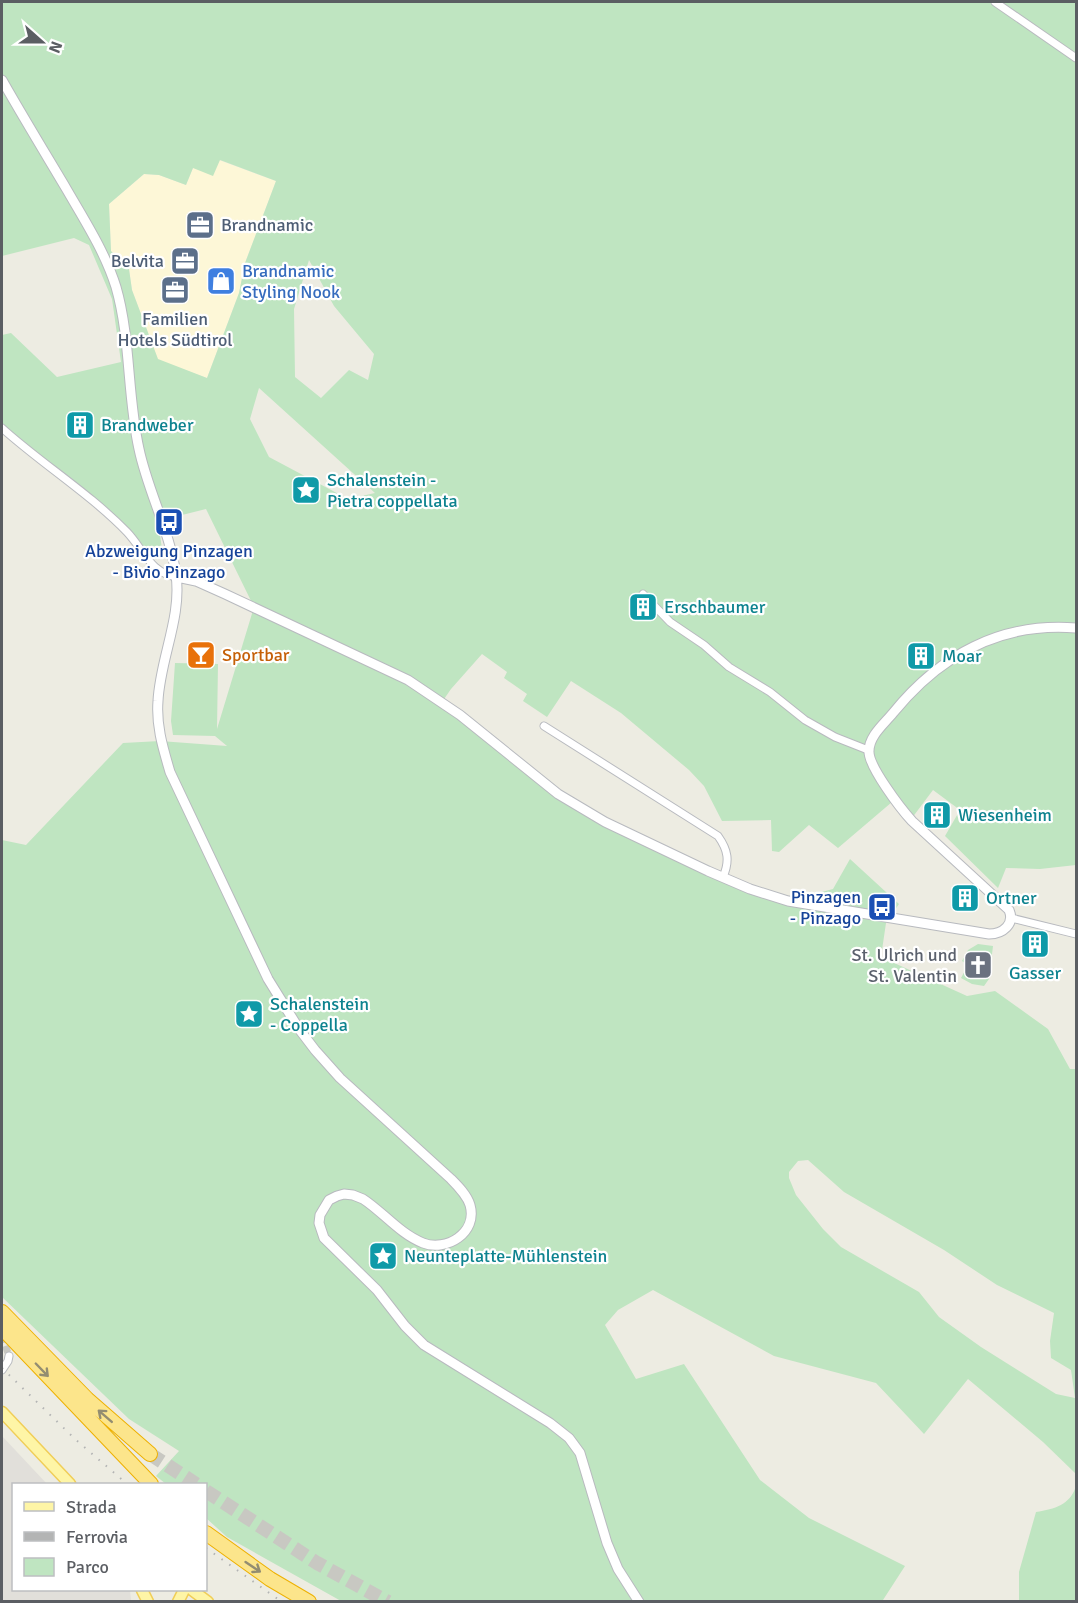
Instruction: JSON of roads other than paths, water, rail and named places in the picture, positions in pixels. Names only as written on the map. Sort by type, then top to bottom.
[{"type":"highway","points":[[2,1312],[87,1399],[150,1454]]},
{"type":"highway","points":[[2,1328],[149,1483]]},
{"type":"highway","points":[[207,1534],[270,1580],[309,1602]]},
{"type":"main road","points":[[2,1412],[68,1483]]},
{"type":"main road","points":[[193,1591],[208,1602]]},
{"type":"street","points":[[995,2],[1077,58]]},
{"type":"street","points":[[2,80],[87,223],[106,260],[122,309],[131,403],[139,450],[169,541],[177,577],[176,605],[160,678],[158,719],[160,741],[170,772],[268,980],[299,1029],[339,1078],[451,1179],[462,1191],[470,1205],[471,1219],[462,1234],[448,1244],[432,1246],[409,1236],[363,1198],[353,1195],[337,1196],[324,1206],[320,1215],[324,1238],[377,1290],[405,1326],[424,1345],[550,1423],[569,1438],[580,1454],[611,1552],[624,1580],[639,1602]]},
{"type":"street","points":[[2,428],[107,513],[138,545],[153,567],[164,574],[196,581],[408,680],[460,715],[558,794],[621,830],[723,877],[788,902],[988,934],[1004,930],[1011,918],[1011,912],[904,812],[874,768],[868,750],[874,736],[908,696],[948,661],[971,647],[1012,632],[1052,627],[1077,628]]},
{"type":"street","points":[[643,594],[670,622],[704,645],[729,667],[770,692],[805,720],[835,737],[868,750]]},
{"type":"street","points":[[544,726],[718,836],[726,847],[727,854],[723,877]]},
{"type":"street","points":[[1011,918],[1077,934]]},
{"type":"street","points":[[2,1370],[9,1356]]},
{"type":"tunnel","points":[[2,1336],[9,1356]]},
{"type":"tunnel","points":[[150,1454],[194,1483]]},
{"type":"tunnel","points":[[207,1492],[317,1563],[388,1602]]},
{"type":"railway","points":[[2,1368],[75,1439],[126,1483]]},
{"type":"railway","points":[[207,1549],[282,1602]]},
{"type":"place","name":"Brandnamic","points":[[200,225]]},
{"type":"place","name":"Belvita","points":[[185,261]]},
{"type":"place","name":"Brandnamic Styling Nook","points":[[221,281]]},
{"type":"place","name":"Familien Hotels Südtirol","points":[[175,290]]},
{"type":"place","name":"Brandweber","points":[[80,425]]},
{"type":"place","name":"Schalenstein - Pietra coppellata","points":[[306,490]]},
{"type":"place","name":"Abzweigung Pinzagen - Bivio Pinzago","points":[[169,522]]},
{"type":"place","name":"Erschbaumer","points":[[643,607]]},
{"type":"place","name":"Sportbar","points":[[201,655]]},
{"type":"place","name":"Moar","points":[[921,656]]},
{"type":"place","name":"Wiesenheim","points":[[937,815]]},
{"type":"place","name":"Ortner","points":[[965,898]]},
{"type":"place","name":"Pinzagen - Pinzago","points":[[882,907]]},
{"type":"place","name":"Gasser","points":[[1035,944]]},
{"type":"place","name":"St. Ulrich und St. Valentin","points":[[978,965]]},
{"type":"place","name":"Schalenstein - Coppella","points":[[249,1014]]},
{"type":"place","name":"Neunteplatte-Mühlenstein","points":[[383,1256]]}]
